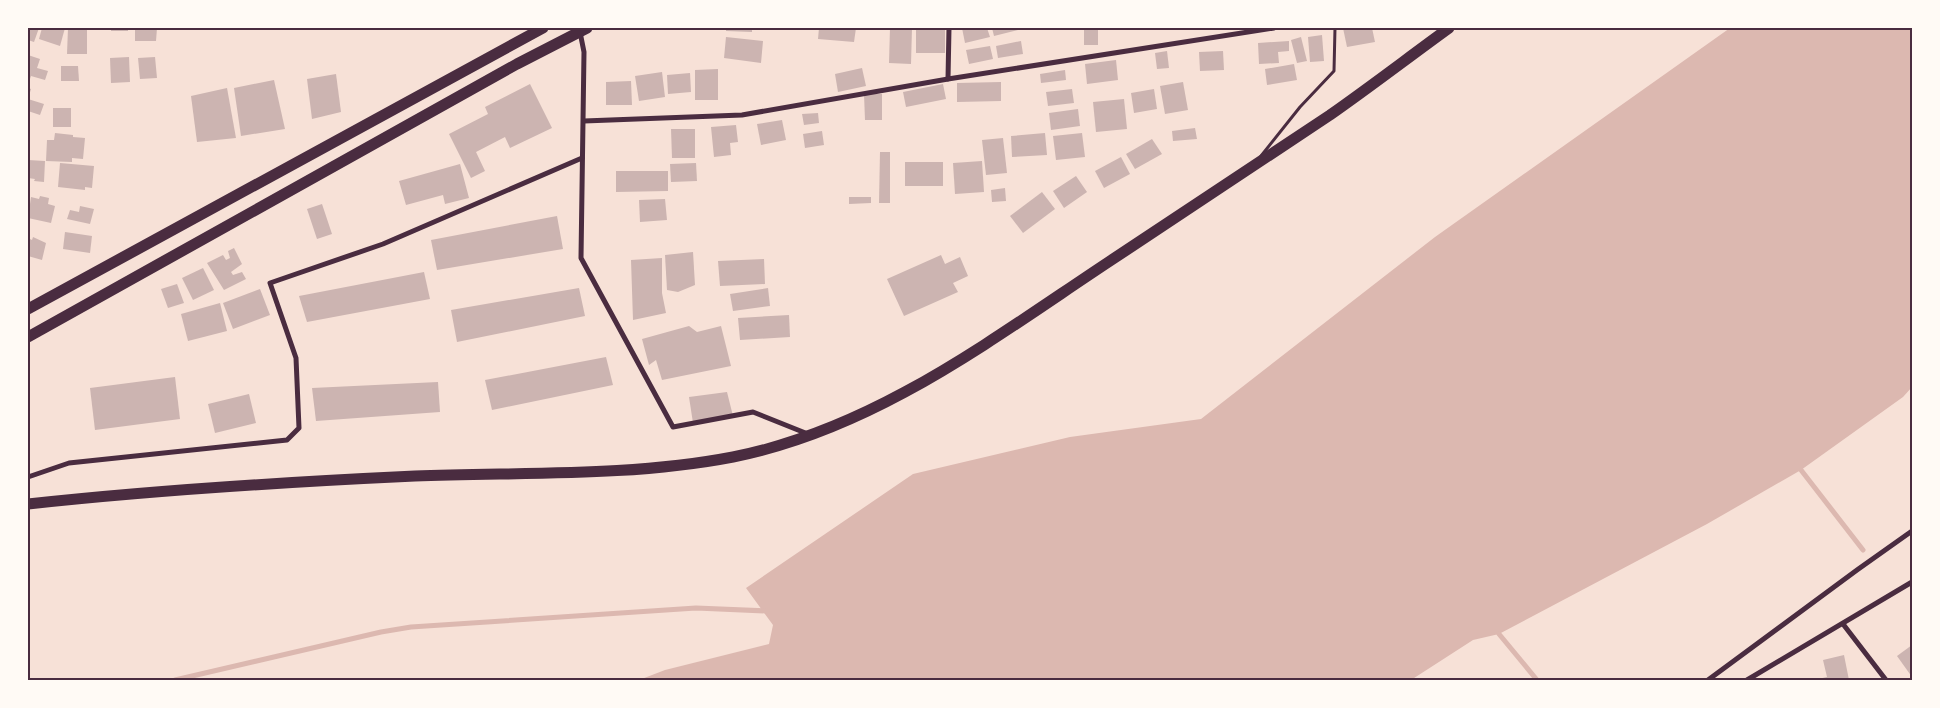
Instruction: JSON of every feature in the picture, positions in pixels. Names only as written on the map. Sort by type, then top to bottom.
[{"type":"main road","points":[[28,309],[543,28]]},
{"type":"main road","points":[[28,504],[80,498],[268,484],[415,476],[605,471],[682,465],[736,456],[812,436],[899,396],[977,349],[1333,112],[1449,28]]},
{"type":"main road","points":[[28,337],[581,29]]},
{"type":"street","points":[[948,79],[949,28]]},
{"type":"street","points":[[584,121],[742,115],[948,79],[1274,28]]},
{"type":"street","points":[[581,29],[584,52],[581,258],[673,427],[753,412],[812,436]]},
{"type":"street","points":[[28,477],[69,463],[287,440],[299,428],[296,358],[270,283],[383,244],[582,158]]},
{"type":"street","points":[[1708,680],[1912,531]]},
{"type":"street","points":[[1747,680],[1912,582]]},
{"type":"street","points":[[1843,624],[1886,680]]},
{"type":"lane","points":[[1252,166],[1300,106],[1334,71],[1335,28]]},
{"type":"shaded area","points":[[1730,28],[1912,28],[1912,387],[1903,397],[1801,470],[1707,524],[1499,634],[1473,640],[1411,680],[639,680],[665,670],[769,644],[773,625],[746,588],[913,474],[1070,437],[1201,419],[1435,237]]},
{"type":"building","points":[[28,28],[39,28],[34,42],[28,40]]},
{"type":"building","points":[[42,28],[65,28],[60,46],[39,39]]},
{"type":"building","points":[[68,28],[87,28],[87,54],[67,54]]},
{"type":"building","points":[[111,28],[128,28],[128,31],[111,31]]},
{"type":"building","points":[[135,28],[157,28],[156,41],[135,41]]},
{"type":"building","points":[[726,28],[752,28],[752,32],[726,31]]},
{"type":"building","points":[[819,28],[856,28],[854,42],[818,39]]},
{"type":"building","points":[[890,28],[912,28],[911,64],[889,63]]},
{"type":"building","points":[[962,28],[987,28],[990,37],[965,43]]},
{"type":"building","points":[[992,28],[1018,28],[1018,30],[994,36]]},
{"type":"building","points":[[1084,28],[1098,28],[1098,45],[1084,45]]},
{"type":"building","points":[[1343,28],[1372,28],[1375,42],[1347,47]]},
{"type":"building","points":[[916,29],[945,29],[945,53],[916,53]]},
{"type":"building","points":[[1322,35],[1324,61],[1310,62],[1308,37]]},
{"type":"building","points":[[726,37],[763,41],[761,63],[724,58]]},
{"type":"building","points":[[1301,37],[1307,61],[1297,63],[1291,40]]},
{"type":"building","points":[[1021,41],[1023,54],[998,58],[996,46]]},
{"type":"building","points":[[1289,41],[1289,51],[1278,52],[1279,63],[1259,64],[1258,43]]},
{"type":"building","points":[[990,46],[993,59],[969,64],[966,50]]},
{"type":"building","points":[[1167,51],[1169,68],[1157,69],[1155,53]]},
{"type":"building","points":[[1223,51],[1224,70],[1200,71],[1199,52]]},
{"type":"building","points":[[28,55],[40,59],[37,68],[48,71],[45,80],[31,76],[28,85]]},
{"type":"building","points":[[129,57],[130,82],[111,83],[110,58]]},
{"type":"building","points":[[155,57],[157,78],[140,79],[138,58]]},
{"type":"building","points":[[1116,60],[1118,80],[1087,84],[1085,64]]},
{"type":"building","points":[[1294,64],[1297,80],[1267,85],[1265,69]]},
{"type":"building","points":[[61,66],[78,66],[79,81],[61,81]]},
{"type":"building","points":[[862,68],[866,86],[838,92],[835,74]]},
{"type":"building","points":[[718,69],[718,100],[695,100],[695,70]]},
{"type":"building","points":[[1065,70],[1066,80],[1041,83],[1040,74]]},
{"type":"building","points":[[662,72],[665,97],[639,101],[635,76]]},
{"type":"building","points":[[690,73],[691,92],[668,94],[667,75]]},
{"type":"building","points":[[336,74],[341,112],[312,119],[307,79]]},
{"type":"building","points":[[274,80],[285,129],[241,136],[234,88]]},
{"type":"building","points":[[631,81],[632,105],[606,105],[606,82]]},
{"type":"building","points":[[1001,82],[1001,101],[957,102],[957,83]]},
{"type":"building","points":[[1183,82],[1188,110],[1165,114],[1160,86]]},
{"type":"building","points":[[530,84],[552,128],[510,148],[505,137],[476,152],[485,171],[471,178],[449,134],[488,114],[485,107]]},
{"type":"building","points":[[943,84],[946,99],[906,107],[903,92]]},
{"type":"building","points":[[28,88],[31,89],[28,99]]},
{"type":"building","points":[[227,88],[236,138],[197,142],[191,96]]},
{"type":"building","points":[[1072,89],[1074,103],[1048,106],[1046,92]]},
{"type":"building","points":[[1154,89],[1157,109],[1134,113],[1131,93]]},
{"type":"building","points":[[864,94],[882,94],[882,120],[865,120]]},
{"type":"building","points":[[28,99],[44,104],[40,115],[28,111]]},
{"type":"building","points":[[1124,99],[1127,129],[1096,132],[1093,102]]},
{"type":"building","points":[[53,108],[71,108],[71,127],[53,127]]},
{"type":"building","points":[[1078,109],[1080,126],[1051,130],[1049,113]]},
{"type":"building","points":[[818,113],[819,123],[804,125],[802,114]]},
{"type":"building","points":[[782,120],[786,140],[761,145],[757,124]]},
{"type":"building","points":[[736,125],[738,142],[730,143],[731,155],[714,157],[711,127]]},
{"type":"building","points":[[1195,128],[1197,139],[1173,141],[1172,131]]},
{"type":"building","points":[[671,129],[695,129],[695,158],[672,158]]},
{"type":"building","points":[[822,131],[824,145],[805,148],[803,134]]},
{"type":"building","points":[[55,133],[85,138],[83,159],[72,158],[72,162],[46,161],[47,140],[54,140]]},
{"type":"building","points":[[1045,133],[1047,155],[1012,157],[1011,136]]},
{"type":"building","points":[[1082,133],[1085,157],[1056,160],[1053,136]]},
{"type":"building","points":[[1003,138],[1007,173],[986,175],[982,140]]},
{"type":"building","points":[[1152,139],[1162,154],[1135,169],[1126,154]]},
{"type":"building","points":[[880,152],[890,152],[890,203],[879,203]]},
{"type":"building","points":[[1121,157],[1130,174],[1104,188],[1095,171]]},
{"type":"building","points":[[28,160],[45,161],[44,182],[28,178]]},
{"type":"building","points":[[982,161],[984,192],[955,194],[953,163]]},
{"type":"building","points":[[905,162],[943,162],[943,186],[905,186]]},
{"type":"building","points":[[60,163],[94,166],[92,188],[85,187],[85,190],[58,187]]},
{"type":"building","points":[[696,163],[697,181],[671,182],[670,164]]},
{"type":"building","points":[[460,164],[469,198],[445,204],[443,195],[406,205],[399,181]]},
{"type":"building","points":[[616,171],[668,171],[668,191],[616,192]]},
{"type":"building","points":[[1076,176],[1087,192],[1064,208],[1053,191]]},
{"type":"building","points":[[1005,188],[1006,201],[992,202],[991,190]]},
{"type":"building","points":[[1042,192],[1055,209],[1023,233],[1010,216]]},
{"type":"building","points":[[40,196],[49,198],[48,204],[55,206],[51,223],[28,218],[31,197],[39,199]]},
{"type":"building","points":[[849,197],[871,197],[871,203],[849,204]]},
{"type":"building","points":[[665,199],[667,220],[640,222],[639,200]]},
{"type":"building","points":[[322,204],[332,234],[317,239],[307,209]]},
{"type":"building","points":[[80,206],[94,209],[90,224],[67,219],[70,210],[79,212]]},
{"type":"building","points":[[557,216],[563,249],[437,270],[431,240]]},
{"type":"building","points":[[65,232],[92,236],[90,253],[63,249]]},
{"type":"building","points":[[33,237],[46,243],[42,260],[28,256],[28,238],[32,240]]},
{"type":"building","points":[[234,248],[242,264],[231,272],[233,275],[242,272],[246,279],[224,290],[207,263],[223,255],[226,260],[230,258],[228,251]]},
{"type":"building","points":[[693,252],[695,285],[678,292],[667,290],[665,255]]},
{"type":"building","points":[[941,255],[945,264],[960,257],[968,276],[953,283],[958,292],[904,316],[887,279]]},
{"type":"building","points":[[662,258],[662,293],[666,313],[633,320],[631,260]]},
{"type":"building","points":[[764,259],[765,284],[720,286],[718,261]]},
{"type":"building","points":[[203,268],[214,290],[193,300],[182,278]]},
{"type":"building","points":[[424,272],[430,299],[307,322],[299,296]]},
{"type":"building","points":[[177,284],[184,303],[168,308],[161,289]]},
{"type":"building","points":[[579,288],[585,316],[457,342],[451,310]]},
{"type":"building","points":[[768,288],[770,306],[733,311],[730,294]]},
{"type":"building","points":[[260,289],[270,315],[233,329],[223,303]]},
{"type":"building","points":[[220,303],[227,331],[188,341],[181,314]]},
{"type":"building","points":[[789,315],[790,337],[740,340],[738,318]]},
{"type":"building","points":[[689,326],[697,332],[721,326],[731,366],[662,380],[656,360],[649,365],[642,339]]},
{"type":"building","points":[[606,357],[613,385],[492,410],[485,380]]},
{"type":"building","points":[[175,377],[180,419],[95,430],[90,388]]},
{"type":"building","points":[[438,382],[440,412],[316,421],[312,388]]},
{"type":"building","points":[[727,392],[733,416],[693,423],[689,397]]},
{"type":"building","points":[[249,394],[256,423],[215,433],[208,404]]},
{"type":"building","points":[[1912,645],[1912,677],[1897,656]]},
{"type":"building","points":[[1844,655],[1849,680],[1818,679],[1827,677],[1823,660]]},
{"type":"waterway","points":[[1801,470],[1863,550]]},
{"type":"waterway","points":[[175,680],[381,632],[411,627],[696,608],[767,611]]},
{"type":"waterway","points":[[1499,634],[1537,680]]}]
